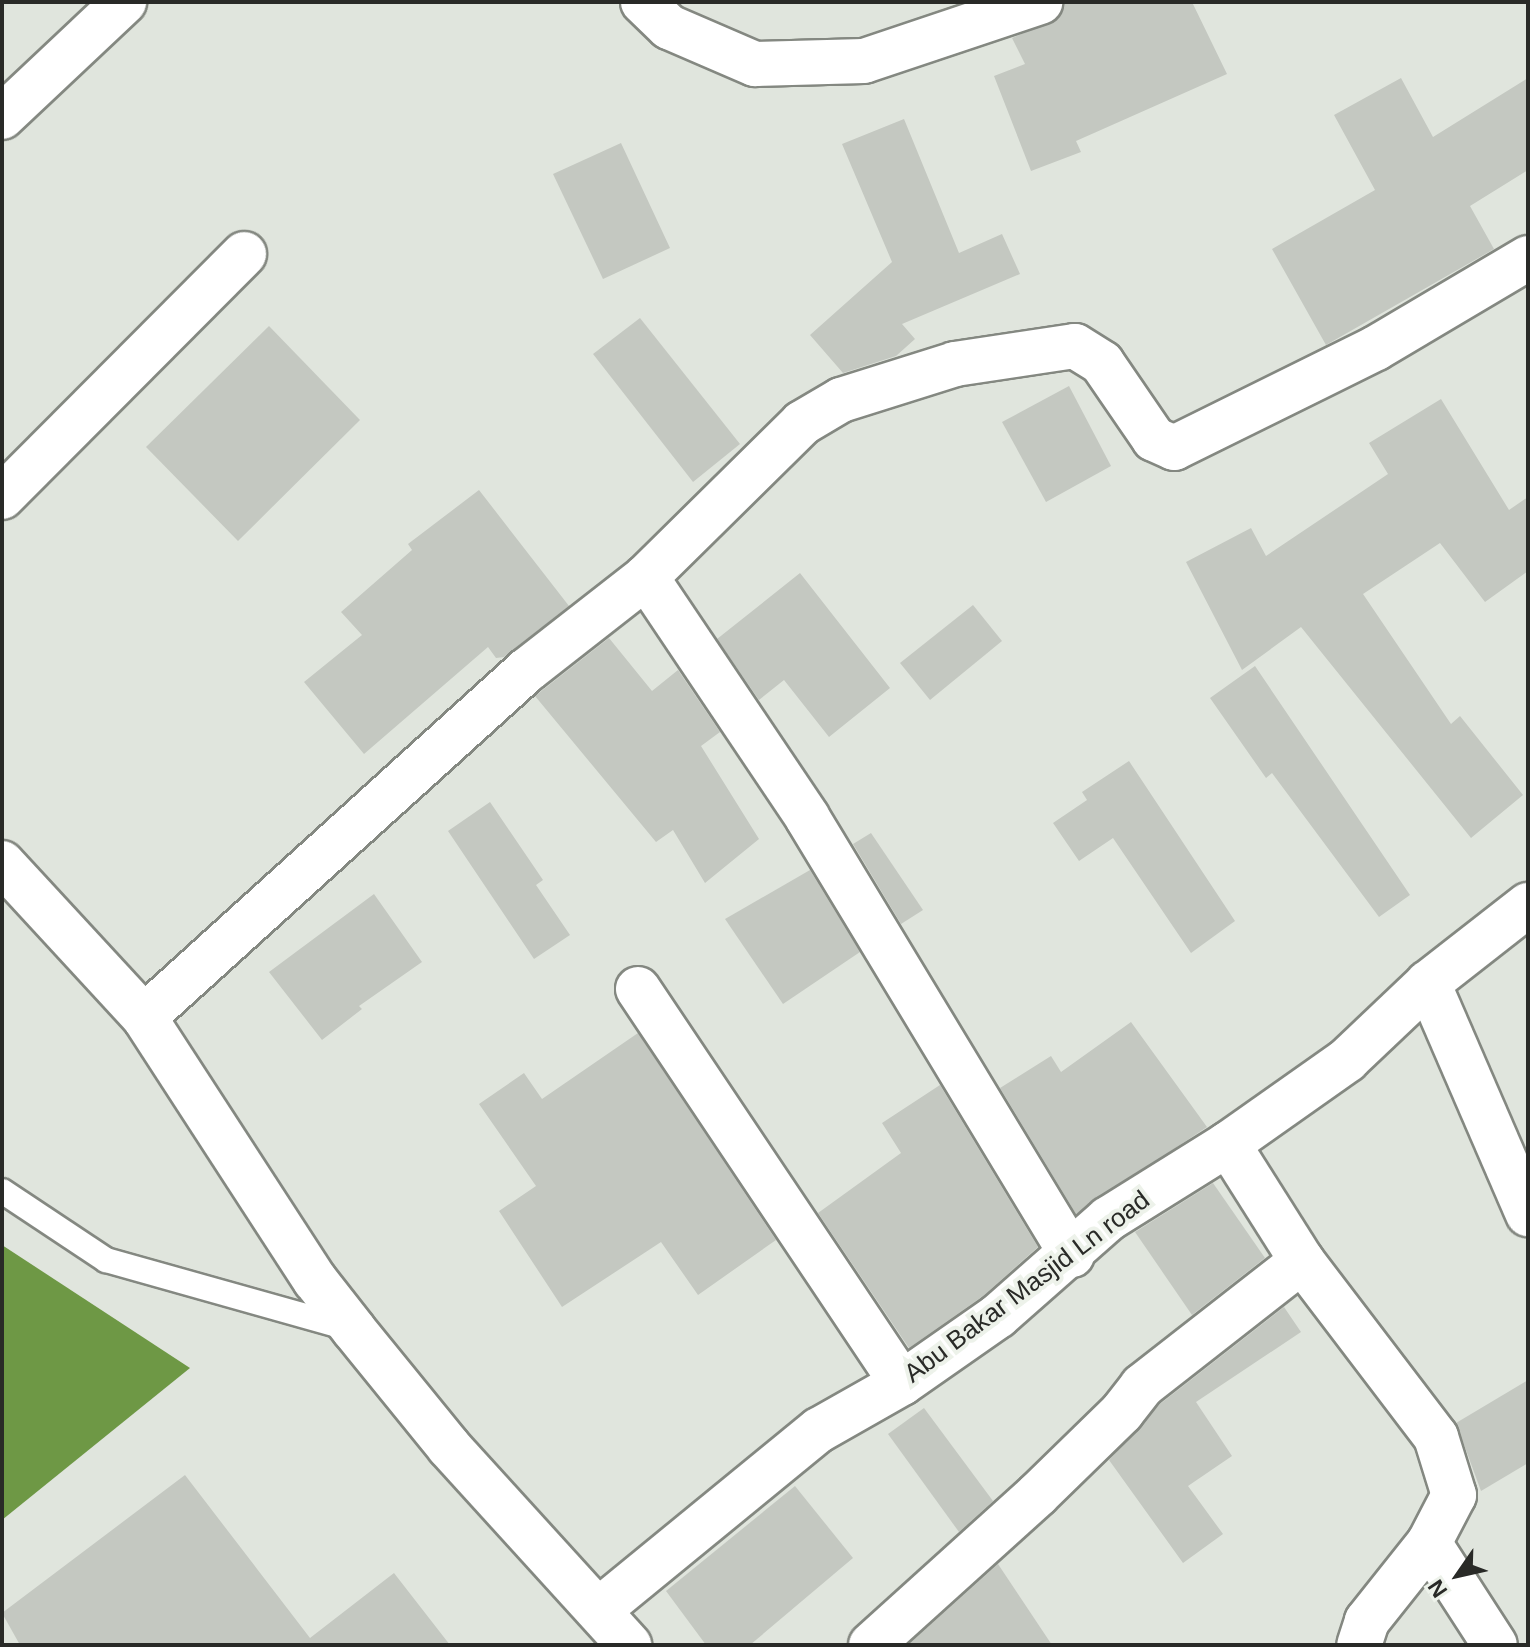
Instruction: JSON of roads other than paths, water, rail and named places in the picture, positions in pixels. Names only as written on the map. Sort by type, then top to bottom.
[{"type":"street","points":[[2,117],[124,2]]},
{"type":"street","points":[[643,2],[669,27],[755,64],[864,61],[1040,2]]},
{"type":"street","points":[[2,497],[244,254]]},
{"type":"street","points":[[144,1017],[527,670],[646,577],[777,445],[841,400],[955,364],[1075,346],[1102,363],[1154,439],[1174,448],[1376,348],[1528,258]]},
{"type":"street","points":[[646,577],[807,817],[1072,1255]]},
{"type":"street","points":[[2,863],[144,1017],[315,1280],[354,1330],[449,1447],[600,1609],[629,1645]]},
{"type":"street","name":"Abu Bakar Masjid Ln road","points":[[600,1609],[819,1430],[902,1383],[998,1316],[1072,1255],[1108,1219],[1228,1144],[1347,1060],[1428,983],[1528,905]]},
{"type":"street","points":[[1428,983],[1528,1214]]},
{"type":"street","points":[[638,989],[902,1383]]},
{"type":"street","points":[[1228,1144],[1302,1261],[1436,1437],[1454,1495],[1429,1543],[1367,1621],[1359,1645]]},
{"type":"street","points":[[871,1645],[1037,1495],[1122,1412],[1142,1386],[1302,1261]]},
{"type":"street","points":[[1429,1543],[1495,1645]]},
{"type":"lane","points":[[2,1191],[106,1260],[354,1330]]}]
